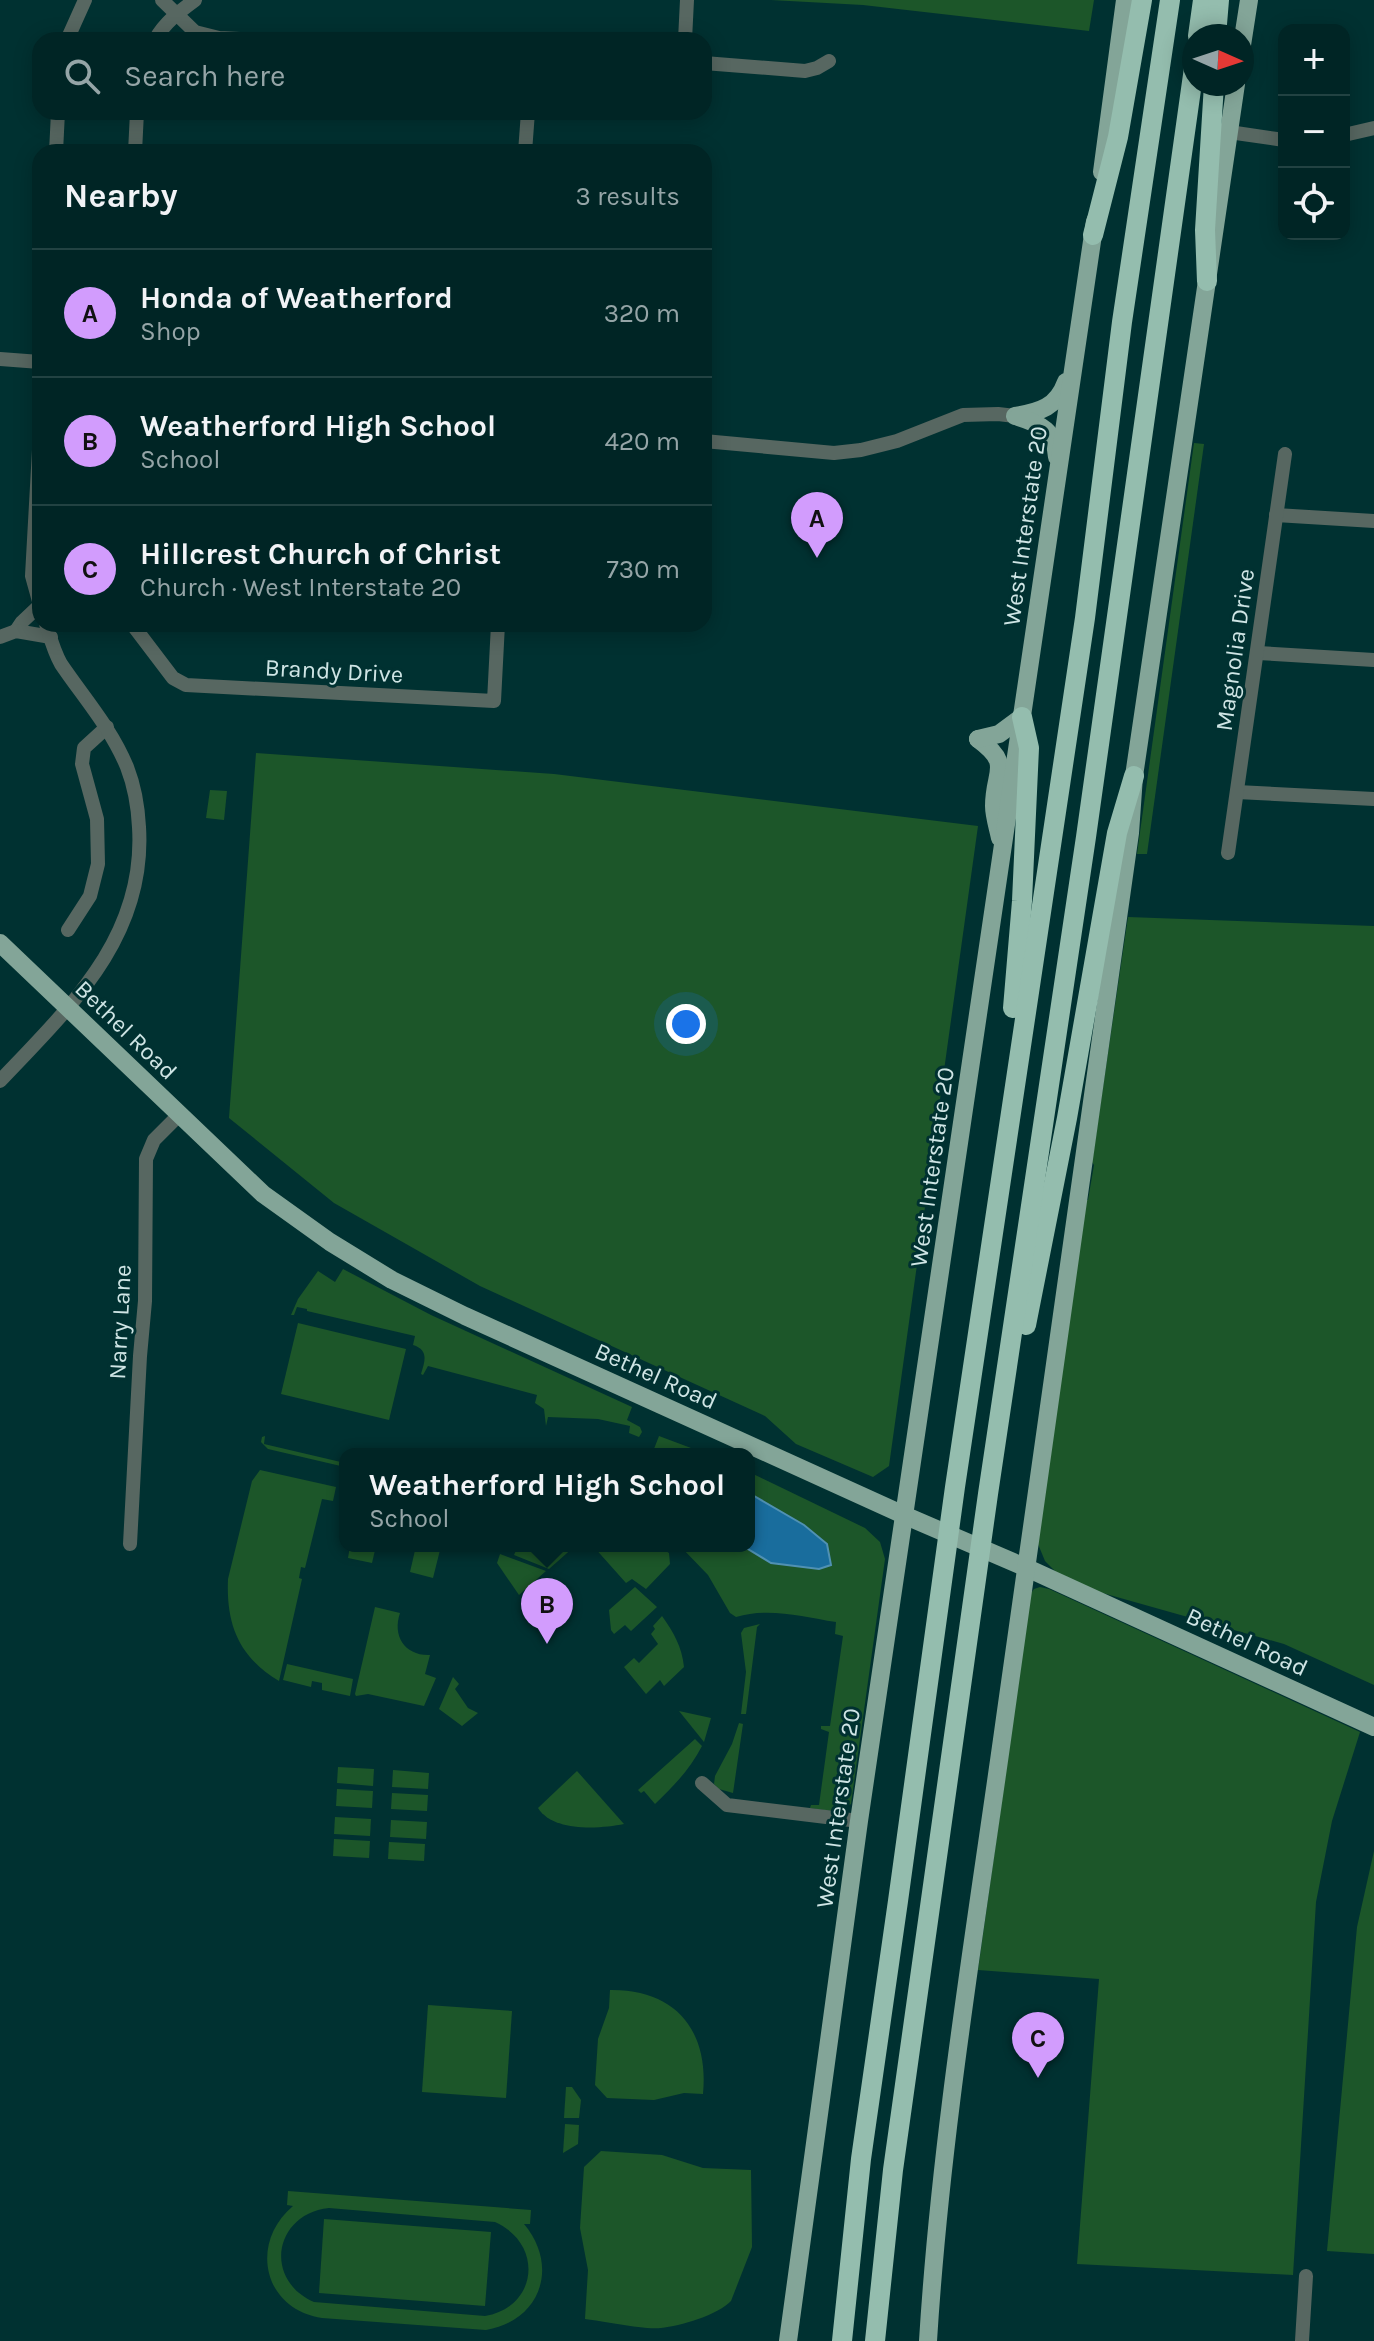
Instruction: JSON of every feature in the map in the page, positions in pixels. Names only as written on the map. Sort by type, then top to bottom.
[{"type":"highway","points":[[1093,235],[1118,137],[1142,0]]},
{"type":"highway","points":[[842,2341],[861,2159],[955,1487],[1085,618],[1122,322],[1170,0]]},
{"type":"highway","points":[[1200,24],[1203,0]]},
{"type":"highway","points":[[1217,24],[1219,0]]},
{"type":"highway","points":[[875,2341],[893,2170],[1190,96]]},
{"type":"highway","points":[[1207,281],[1205,230],[1213,96]]},
{"type":"highway","points":[[1011,1109],[1005,1076],[1021,915],[1029,748],[1022,717]]},
{"type":"highway","points":[[1006,1377],[1021,1346],[1041,1255],[1117,833],[1134,776]]},
{"type":"main road","name":"West Interstate 20","points":[[788,2341],[859,1821],[906,1516],[1125,0]]},
{"type":"main road","points":[[1245,24],[1249,0]]},
{"type":"main road","points":[[928,2341],[934,2240],[953,2092],[1130,833],[1134,776],[1234,96]]},
{"type":"main road","points":[[1015,416],[1049,408],[1063,393],[1074,361]]},
{"type":"main road","points":[[1015,416],[1039,423],[1048,430],[1054,439],[1058,472]]},
{"type":"main road","points":[[1002,851],[993,808],[999,762],[994,751],[978,739],[999,734],[1022,717]]},
{"type":"main road","name":"Bethel Road","points":[[0,943],[263,1194],[330,1242],[392,1280],[1374,1727]]},
{"type":"street","points":[[71,32],[85,0]]},
{"type":"street","points":[[162,0],[195,32]]},
{"type":"street","points":[[159,32],[195,0]]},
{"type":"street","points":[[685,32],[687,0]]},
{"type":"street","points":[[712,64],[805,71],[829,61]]},
{"type":"street","points":[[56,144],[58,120]]},
{"type":"street","points":[[135,144],[137,120]]},
{"type":"street","points":[[526,144],[527,120]]},
{"type":"street","points":[[1350,134],[1374,128]]},
{"type":"street","points":[[1229,132],[1278,139]]},
{"type":"street","points":[[0,359],[32,361]]},
{"type":"street","points":[[712,442],[848,452],[897,441],[963,415],[1015,416]]},
{"type":"street","name":"Magnolia Drive","points":[[1228,853],[1285,454]]},
{"type":"street","points":[[1276,515],[1374,521]]},
{"type":"street","points":[[16,631],[32,613]]},
{"type":"street","points":[[0,637],[16,631],[32,631]]},
{"type":"street","points":[[0,1081],[69,1009],[102,963],[122,928],[135,889],[140,848],[138,807],[128,768],[107,727],[59,661],[48,632]]},
{"type":"street","name":"Brandy Drive","points":[[138,632],[173,678],[186,685],[494,701],[498,632]]},
{"type":"street","points":[[1258,653],[1374,660]]},
{"type":"street","points":[[68,930],[90,896],[98,864],[97,819],[82,764],[84,748],[107,727]]},
{"type":"street","points":[[1237,792],[1374,799]]},
{"type":"street","name":"Narry Lane","points":[[130,1544],[145,1301],[146,1159],[154,1140],[179,1115]]},
{"type":"street","points":[[702,1783],[727,1805],[859,1821]]},
{"type":"street","points":[[1302,2341],[1306,2276]]},
{"type":"green space","points":[[771,0],[1094,0],[1089,31],[863,5]]},
{"type":"green space","points":[[1194,443],[1204,444],[1147,854],[1137,854]]},
{"type":"green space","points":[[256,753],[554,774],[978,826],[889,1466],[873,1477],[796,1444],[765,1416],[480,1286],[334,1203],[229,1118]]},
{"type":"green space","points":[[210,790],[227,791],[224,820],[206,818]]},
{"type":"green space","points":[[1128,917],[1374,926],[1374,1685],[1284,1644],[1099,1592],[1056,1572],[1045,1561],[1038,1544]]},
{"type":"green space","points":[[343,1269],[431,1315],[632,1407],[627,1420],[640,1427],[642,1432],[639,1437],[629,1433],[630,1426],[598,1419],[548,1417],[546,1426],[544,1409],[535,1403],[537,1395],[428,1366],[421,1374],[424,1353],[413,1345],[415,1336],[297,1307],[291,1315],[298,1299],[318,1271],[335,1282]]},
{"type":"green space","points":[[298,1323],[406,1349],[389,1420],[281,1394]]},
{"type":"green space","points":[[265,1436],[264,1444],[339,1462],[339,1466],[268,1449],[261,1442]]},
{"type":"green space","points":[[659,1436],[691,1448],[654,1448]]},
{"type":"green space","points":[[260,1470],[336,1487],[333,1501],[322,1499],[305,1568],[301,1567],[299,1578],[302,1579],[279,1681],[265,1672],[245,1650],[233,1625],[228,1596],[228,1579],[252,1481]]},
{"type":"green space","points":[[755,1475],[865,1528],[880,1542],[885,1559],[851,1804],[842,1810],[810,1808],[811,1805],[819,1805],[829,1732],[821,1726],[830,1726],[843,1636],[835,1634],[836,1622],[773,1613],[736,1617],[730,1613],[708,1575],[686,1552],[755,1552]]},
{"type":"green space","points":[[349,1552],[375,1552],[372,1563],[348,1558]]},
{"type":"green space","points":[[415,1552],[440,1552],[433,1578],[410,1572]]},
{"type":"green space","points":[[515,1552],[568,1552],[549,1569],[514,1555]]},
{"type":"green space","points":[[598,1552],[669,1553],[670,1564],[646,1589],[632,1579],[626,1583]]},
{"type":"green space","points":[[500,1554],[546,1571],[519,1595],[497,1563]]},
{"type":"green space","points":[[635,1587],[657,1607],[631,1631],[625,1625],[614,1634],[609,1610]]},
{"type":"green space","points":[[1040,1587],[1360,1732],[1332,1821],[1316,1902],[1293,2275],[1077,2264],[1099,1979],[978,1970],[1031,1593]]},
{"type":"green space","points":[[375,1607],[400,1613],[398,1629],[403,1643],[414,1652],[430,1655],[425,1674],[436,1678],[424,1706],[355,1694]]},
{"type":"green space","points":[[662,1616],[677,1640],[684,1667],[664,1686],[660,1680],[646,1694],[624,1667],[634,1658],[639,1663],[658,1644],[651,1634],[655,1629],[653,1626]]},
{"type":"green space","points":[[760,1624],[757,1627],[746,1714],[741,1714],[746,1672],[741,1633],[744,1628]]},
{"type":"green space","points":[[287,1664],[353,1679],[350,1696],[322,1690],[322,1683],[312,1681],[311,1687],[283,1680]]},
{"type":"green space","points":[[453,1677],[459,1684],[455,1689],[468,1708],[478,1713],[462,1726],[439,1709]]},
{"type":"green space","points":[[679,1711],[711,1718],[704,1742]]},
{"type":"green space","points":[[739,1723],[743,1724],[733,1793],[714,1784]]},
{"type":"green space","points":[[695,1739],[702,1746],[681,1777],[655,1804],[644,1791],[641,1793],[638,1790]]},
{"type":"green space","points":[[338,1767],[374,1769],[373,1786],[337,1783]]},
{"type":"green space","points":[[393,1770],[429,1773],[428,1789],[392,1787]]},
{"type":"green space","points":[[577,1771],[624,1824],[577,1827],[545,1816],[538,1808]]},
{"type":"green space","points":[[337,1789],[373,1791],[372,1808],[336,1806]]},
{"type":"green space","points":[[392,1793],[428,1795],[427,1811],[391,1809]]},
{"type":"green space","points":[[335,1817],[371,1819],[370,1836],[334,1834]]},
{"type":"green space","points":[[391,1820],[427,1822],[426,1839],[390,1837]]},
{"type":"green space","points":[[334,1839],[370,1841],[369,1858],[333,1856]]},
{"type":"green space","points":[[389,1842],[425,1844],[424,1861],[388,1859]]},
{"type":"green space","points":[[1374,1851],[1374,2254],[1327,2251],[1357,1927]]},
{"type":"green space","points":[[610,1990],[653,1997],[684,2018],[694,2033],[700,2051],[703,2094],[684,2093],[654,2100],[607,2098],[595,2085],[598,2039],[609,2008]]},
{"type":"green space","points":[[428,2005],[512,2011],[506,2098],[422,2092]]},
{"type":"green space","points":[[566,2087],[572,2087],[581,2100],[579,2118],[564,2118]]},
{"type":"green space","points":[[565,2124],[579,2125],[578,2144],[563,2153]]},
{"type":"green space","points":[[601,2151],[662,2155],[703,2168],[751,2170],[752,2247],[731,2301],[725,2306],[698,2319],[661,2328],[585,2319],[588,2270],[580,2228],[584,2167]]},
{"type":"green space","points":[[288,2191],[531,2210],[530,2224],[524,2224],[541,2257],[539,2290],[520,2316],[505,2325],[486,2330],[322,2318],[302,2312],[286,2302],[275,2288],[269,2272],[267,2255],[271,2238],[279,2221],[293,2206],[287,2205]],"holes":[[[329,2208],[495,2222],[511,2232],[522,2245],[528,2274],[516,2301],[503,2310],[485,2316],[314,2302],[298,2292],[287,2279],[282,2264],[282,2249],[296,2222],[310,2213]]]},
{"type":"green space","points":[[324,2219],[491,2232],[485,2306],[319,2293]]},
{"type":"water","points":[[755,1496],[804,1525],[827,1544],[831,1565],[819,1569],[771,1563],[753,1552]]},
{"type":"place","name":"Honda of Weatherford","points":[[817,558]]},
{"type":"place","name":"Weatherford High School","points":[[547,1644]]},
{"type":"place","name":"Hillcrest Church of Christ","points":[[1038,2078]]}]
